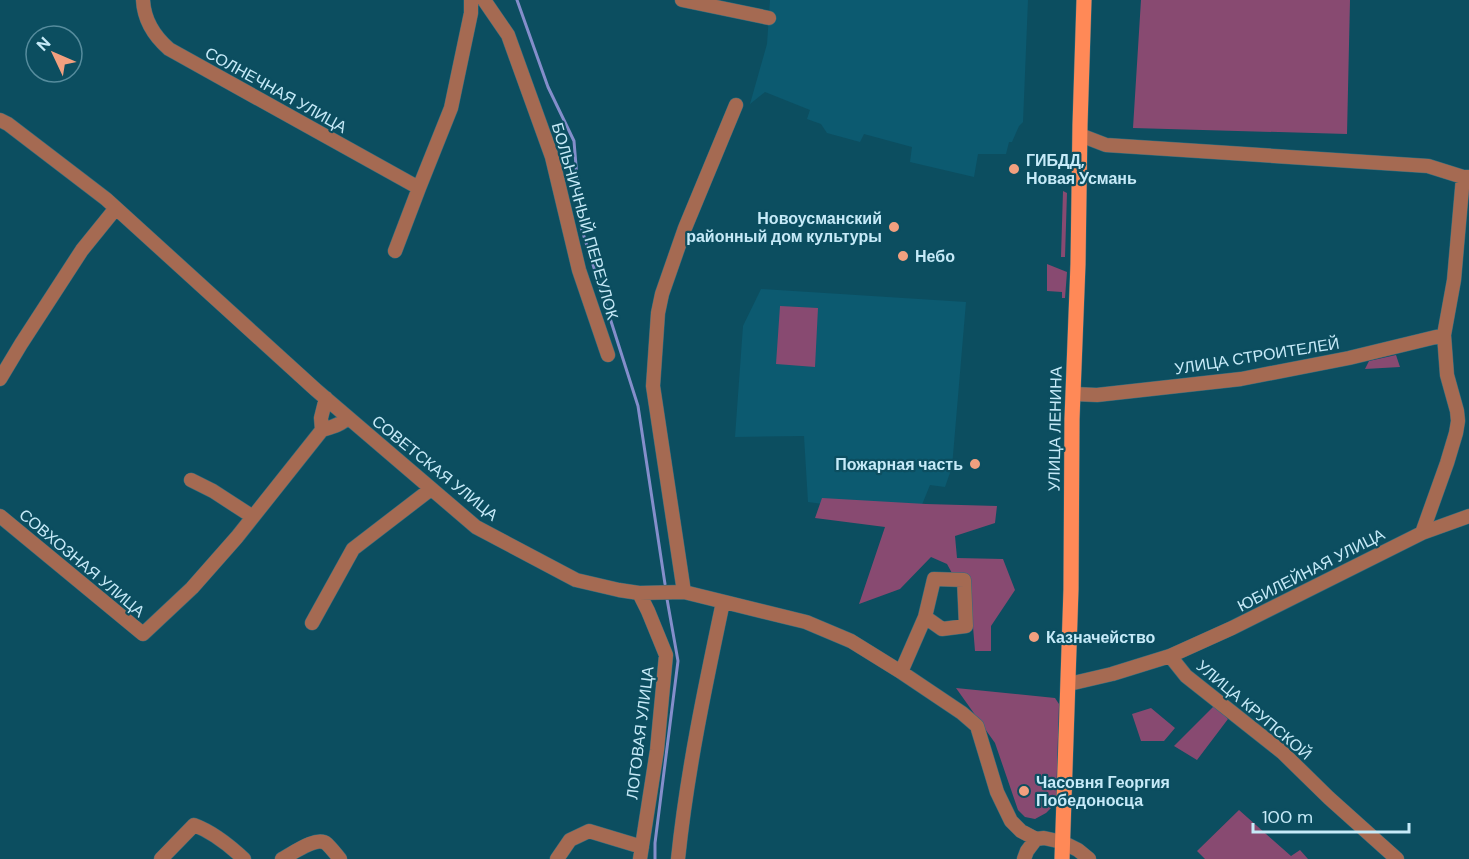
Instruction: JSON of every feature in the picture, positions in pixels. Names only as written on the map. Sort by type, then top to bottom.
[{"type":"main road","name":"УЛИЦА ЛЕНИНА","points":[[1062,859],[1069,684],[1083,0]]},
{"type":"street","name":"СОЛНЕЧНАЯ УЛИЦА","points":[[143,0],[144,12],[152,30],[159,41],[169,49],[418,188]]},
{"type":"street","points":[[396,251],[418,188],[451,108],[471,13],[471,0]]},
{"type":"street","name":"БОЛЬНИЧНЫЙ ПЕРЕУЛОК","points":[[484,0],[508,35],[552,157],[579,270],[608,355]]},
{"type":"street","points":[[682,0],[769,18]]},
{"type":"street","points":[[684,592],[653,386],[658,313],[662,294],[685,228],[736,105]]},
{"type":"street","name":"СОВЕТСКАЯ УЛИЦА","points":[[3,127],[106,198],[347,418],[476,527],[576,580],[639,593],[684,592],[806,622],[851,641],[962,713],[977,726],[997,792],[1011,821],[1021,831],[1036,839],[1044,838],[1062,842]]},
{"type":"street","points":[[1080,135],[1106,144],[1428,166],[1466,177],[1454,280],[1444,335],[1448,375],[1458,421],[1447,463],[1422,533]]},
{"type":"street","points":[[0,379],[82,250],[116,208]]},
{"type":"street","name":"УЛИЦА СТРОИТЕЛЕЙ","points":[[1074,394],[1097,395],[1241,379],[1349,358],[1444,335]]},
{"type":"street","points":[[322,430],[321,418],[326,398]]},
{"type":"street","points":[[191,480],[213,490],[253,517],[322,430],[344,422],[347,418]]},
{"type":"street","points":[[312,623],[353,549],[431,489]]},
{"type":"street","name":"СОВХОЗНАЯ УЛИЦА","points":[[0,516],[143,634],[192,588],[253,517]]},
{"type":"street","name":"ЮБИЛЕЙНАЯ УЛИЦА","points":[[1170,656],[1247,621],[1422,533],[1469,516]]},
{"type":"street","name":"ЛОГОВАЯ УЛИЦА","points":[[557,859],[570,840],[590,831],[641,853],[657,750],[666,654],[639,593]]},
{"type":"street","points":[[678,859],[682,817],[723,602]]},
{"type":"street","points":[[901,672],[925,617]]},
{"type":"street","points":[[1069,684],[1112,674],[1170,656]]},
{"type":"street","name":"УЛИЦА КРУПСКОЙ","points":[[1170,656],[1186,676],[1282,752],[1397,859]]},
{"type":"street","points":[[162,859],[194,825],[203,828],[244,859]]},
{"type":"street","points":[[1024,859],[1036,839]]},
{"type":"street","points":[[282,859],[319,841],[326,842],[340,859]]},
{"type":"street","points":[[1062,842],[1089,859]]},
{"type":"shaded area","points":[[770,0],[1028,0],[1023,122],[1012,142],[1009,142],[1006,154],[978,154],[974,177],[910,162],[912,147],[864,134],[860,142],[827,133],[821,124],[807,119],[810,110],[765,92],[750,104],[767,44]]},
{"type":"shaded area","points":[[1141,0],[1350,0],[1347,134],[1133,128]]},
{"type":"shaded area","points":[[1063,191],[1067,193],[1065,257],[1061,257]]},
{"type":"shaded area","points":[[1047,264],[1067,272],[1065,298],[1062,298],[1062,292],[1047,291]]},
{"type":"shaded area","points":[[761,289],[966,302],[952,467],[945,487],[930,485],[917,517],[808,502],[804,436],[735,437],[743,326]]},
{"type":"shaded area","points":[[780,306],[818,308],[815,367],[776,364]]},
{"type":"shaded area","points":[[1396,355],[1400,367],[1365,369],[1369,361]]},
{"type":"shaded area","points":[[822,498],[997,506],[995,523],[955,536],[957,558],[1003,559],[1015,590],[991,626],[991,651],[975,651],[969,578],[953,575],[947,564],[931,557],[900,589],[859,604],[885,527],[815,518]]},
{"type":"shaded area","points":[[956,688],[1055,698],[1059,704],[1056,803],[1046,813],[1035,819],[1025,817],[1018,810],[995,743]]},
{"type":"shaded area","points":[[1215,705],[1228,719],[1197,760],[1174,746]]},
{"type":"shaded area","points":[[1151,708],[1175,728],[1164,741],[1141,741],[1132,714]]},
{"type":"shaded area","points":[[1239,810],[1291,856],[1300,850],[1308,859],[1205,859],[1197,851]]},
{"type":"waterway","points":[[517,0],[548,87],[574,141],[581,227],[638,406],[665,584]]},
{"type":"waterway","points":[[655,859],[655,843],[678,661],[667,599]]},
{"type":"place","name":"ГИБДД, Новая Усмань","points":[[1014,169]]},
{"type":"place","name":"Новоусманский районный дом культуры","points":[[894,227]]},
{"type":"place","name":"Небо","points":[[903,256]]},
{"type":"place","name":"Пожарная часть","points":[[975,464]]},
{"type":"place","name":"Казначейство","points":[[1034,637]]},
{"type":"place","name":"Часовня Георгия Победоносца","points":[[1024,791]]}]
